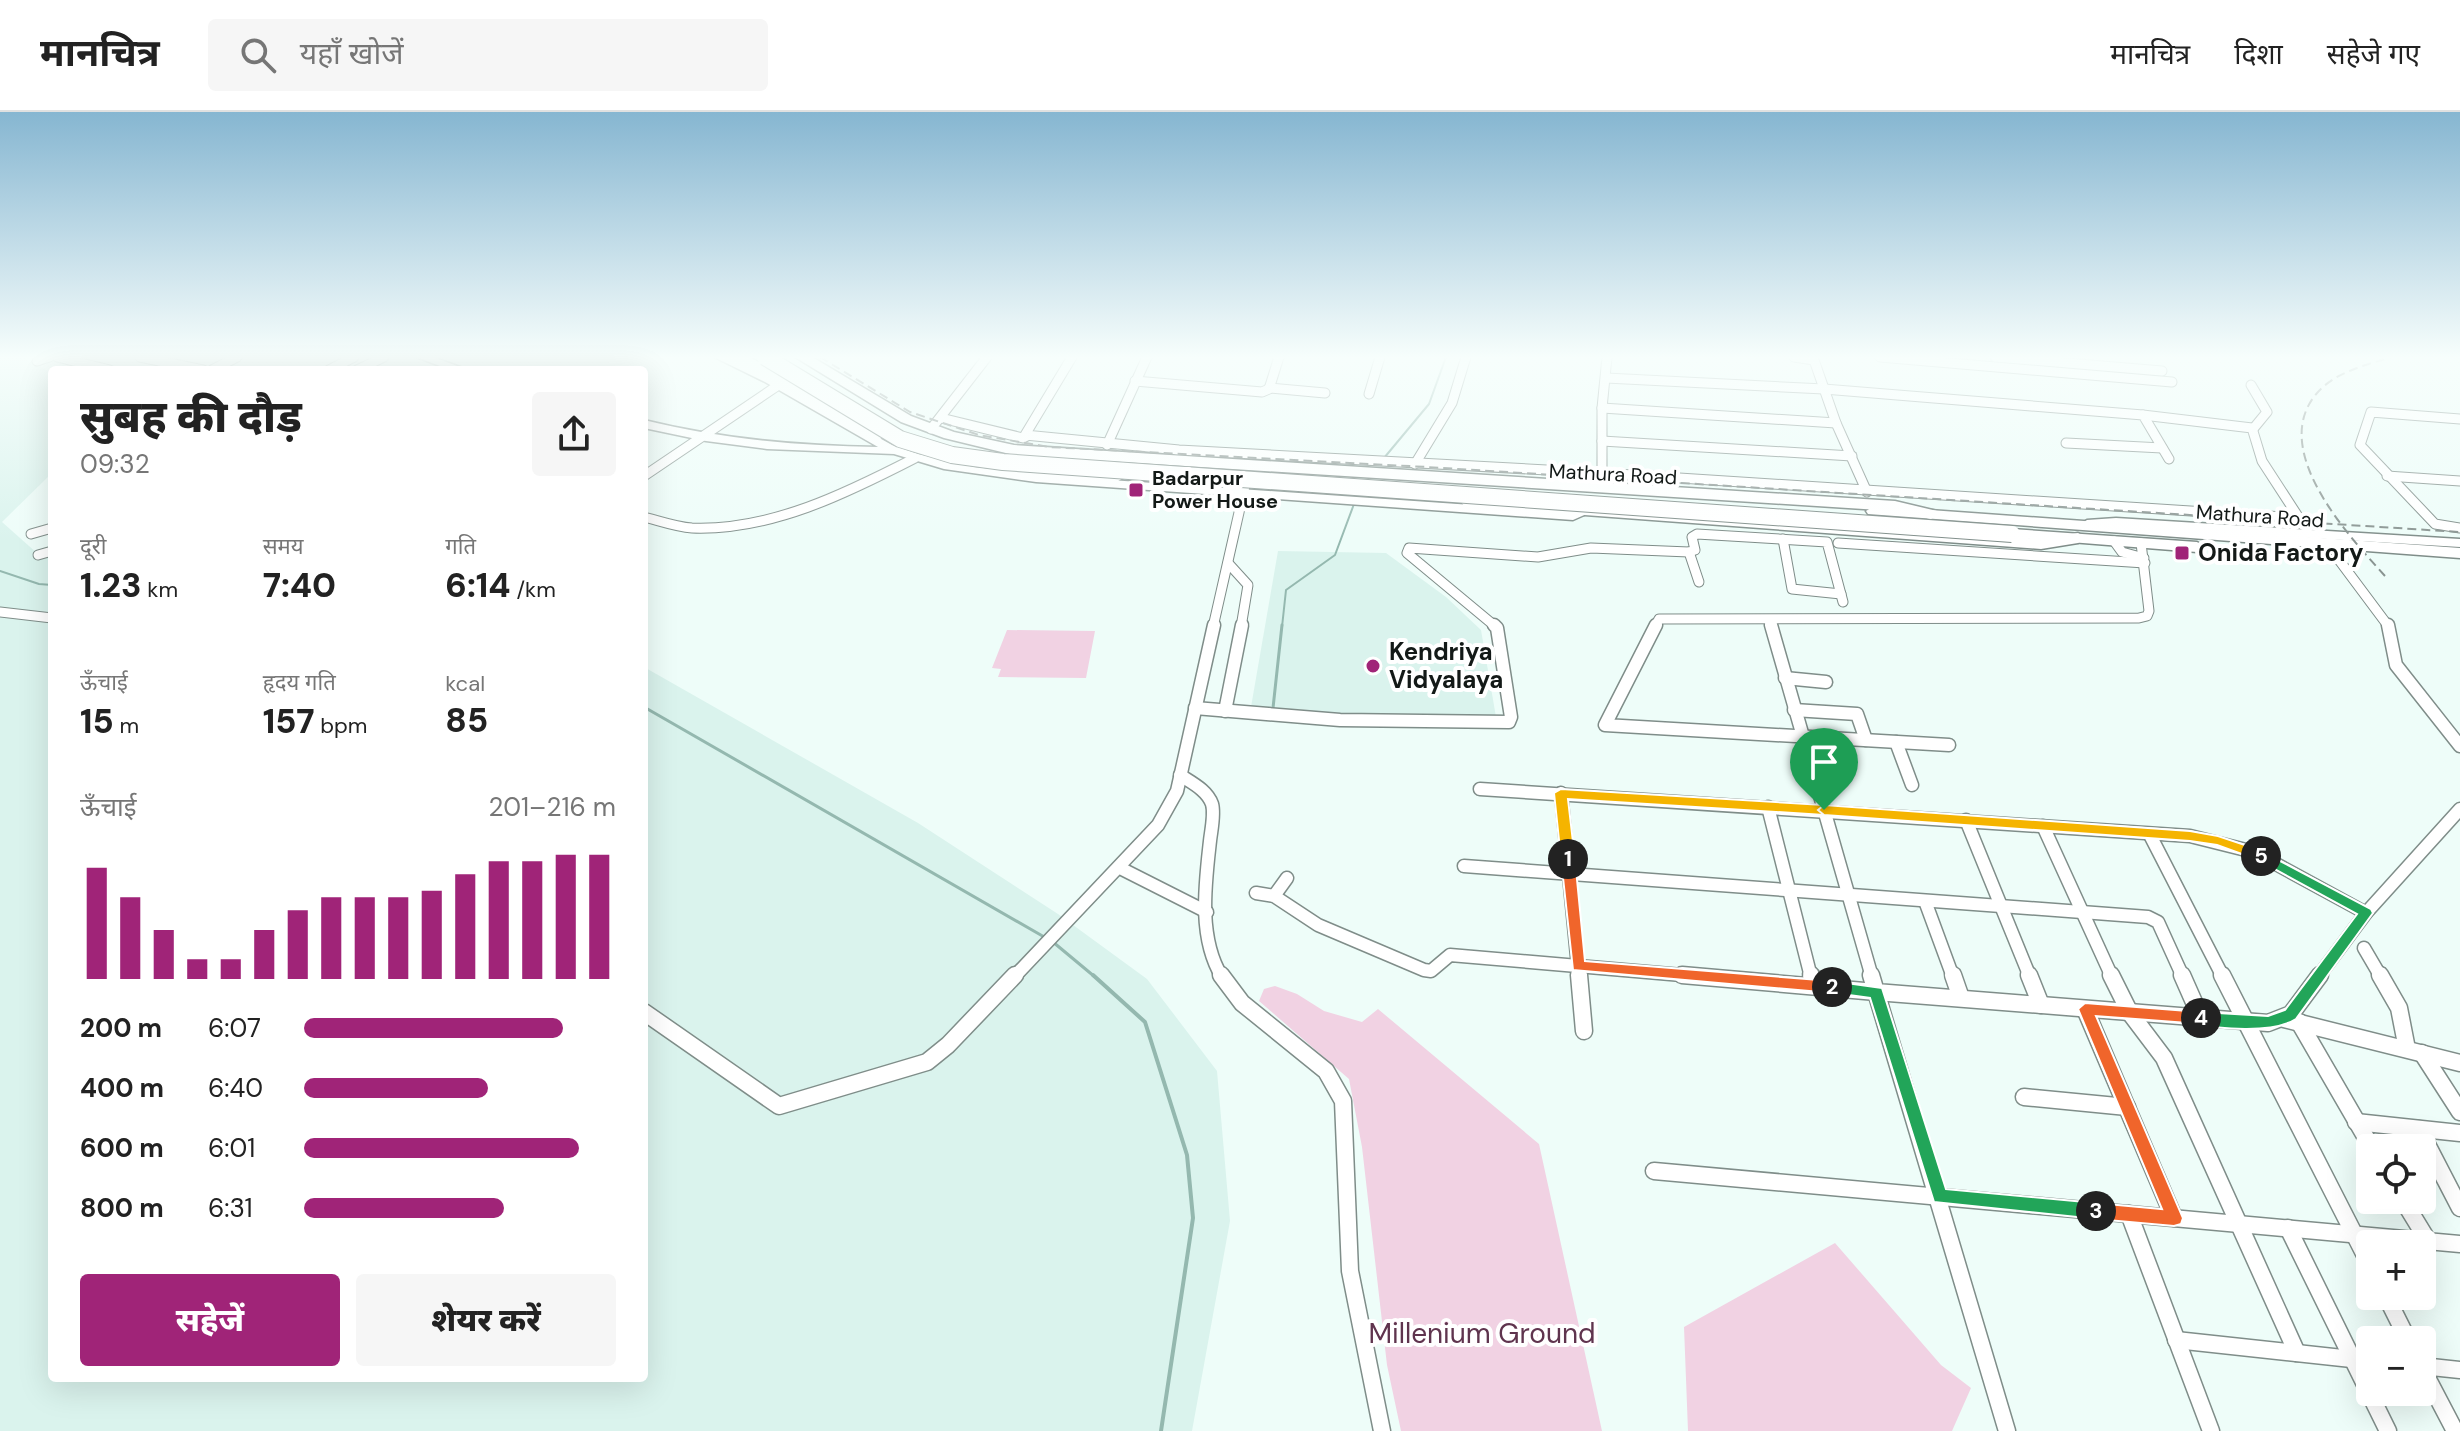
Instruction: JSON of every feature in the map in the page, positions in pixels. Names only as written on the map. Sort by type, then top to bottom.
[{"type":"main road","name":"Mathura Road","points":[[850,419],[917,454],[980,466],[1161,484],[1244,490],[1291,489],[2041,544],[2082,531]]},
{"type":"main road","name":"Mathura Road","points":[[866,419],[900,439],[952,455],[990,461],[2012,534],[2082,531],[2460,553]]},
{"type":"main road","name":"Mathura Road","points":[[891,419],[912,431],[960,447],[1005,456],[2045,522],[2114,541],[2143,555],[2336,556],[2460,564]]},
{"type":"main road","name":"Mathura Road","points":[[905,419],[936,423],[1014,450],[1176,456],[1297,470],[1602,480],[1895,506],[1931,514]]},
{"type":"main road","points":[[1161,484],[1176,456]]},
{"type":"main road","points":[[1291,489],[1297,470]]},
{"type":"street","points":[[648,473],[730,419]]},
{"type":"street","points":[[840,419],[898,452]]},
{"type":"street","points":[[939,419],[936,423],[1023,438],[1107,445],[1176,456],[1372,471],[1393,463],[1415,464],[1602,480],[1867,492],[2299,518],[2262,461],[2253,429]]},
{"type":"street","points":[[1027,436],[1025,433],[1034,419]]},
{"type":"street","points":[[1107,445],[1119,419]]},
{"type":"street","points":[[1415,464],[1442,419]]},
{"type":"street","points":[[1602,419],[1602,480]]},
{"type":"street","points":[[1767,419],[1836,423]]},
{"type":"street","points":[[1834,419],[1867,492]]},
{"type":"street","points":[[2145,419],[2169,459]]},
{"type":"street","points":[[2171,419],[2253,429]]},
{"type":"street","points":[[2253,429],[2262,419]]},
{"type":"street","points":[[2369,419],[2360,445],[2435,524],[2460,528]]},
{"type":"street","points":[[648,425],[739,445],[917,454]]},
{"type":"street","points":[[1602,441],[1852,456]]},
{"type":"street","points":[[2066,443],[2162,448]]},
{"type":"street","points":[[648,518],[690,528],[736,526],[833,498],[917,454]]},
{"type":"street","points":[[2387,476],[2460,481]]},
{"type":"street","points":[[648,1015],[779,1106],[927,1062],[1120,868],[1158,825],[1177,791],[1244,490],[1357,496]]},
{"type":"street","points":[[2037,502],[2045,522]]},
{"type":"street","points":[[2082,531],[2116,522],[2460,543]]},
{"type":"street","points":[[31,534],[48,529]]},
{"type":"street","points":[[1195,708],[1340,720],[1509,722],[1511,717],[1497,628],[1411,557],[1407,549],[1415,547],[1538,557],[1591,548],[1689,552],[1695,550],[1692,537],[1697,534],[1783,539],[1827,542],[1842,598],[1792,589],[1783,539]]},
{"type":"street","points":[[1838,543],[2143,555],[2149,611],[2147,616],[2139,618],[1659,619],[1605,725],[1949,745]]},
{"type":"street","points":[[38,555],[48,552]]},
{"type":"street","points":[[1689,552],[1699,582]]},
{"type":"street","points":[[2336,556],[2388,623],[2396,665],[2460,746]]},
{"type":"street","points":[[1225,711],[1248,594],[1248,585],[1228,563]]},
{"type":"street","points":[[0,612],[48,618]]},
{"type":"street","points":[[1769,620],[1847,895],[1940,1197],[2007,1431]]},
{"type":"street","points":[[1785,678],[1826,682]]},
{"type":"street","points":[[1794,710],[1857,714],[1866,740]]},
{"type":"street","points":[[1896,742],[1912,785]]},
{"type":"street","points":[[1180,775],[1204,791],[1213,806],[1207,912],[1214,963],[1233,994],[1320,1063],[1336,1082],[1343,1101],[1350,1271],[1382,1431]]},
{"type":"street","points":[[1480,789],[2190,836],[2254,852],[2366,913]]},
{"type":"street","points":[[1561,793],[1584,1031]]},
{"type":"street","points":[[1768,807],[1813,985]]},
{"type":"street","points":[[2363,1134],[2291,1020],[2291,1014],[2366,913],[2460,809]]},
{"type":"street","points":[[1966,820],[2041,1005]]},
{"type":"street","points":[[2043,826],[2130,1013],[2164,1058],[2236,1224],[2297,1353]]},
{"type":"street","points":[[2150,835],[2356,1240]]},
{"type":"street","points":[[1464,866],[2155,919],[2201,1018]]},
{"type":"street","points":[[1120,868],[1207,912]]},
{"type":"street","points":[[1274,896],[1287,878]]},
{"type":"street","points":[[1256,893],[1274,896],[1318,925],[1431,971],[1450,955],[2130,1013],[2268,1023],[2291,1020],[2460,1063]]},
{"type":"street","points":[[1925,901],[1961,998]]},
{"type":"street","points":[[2364,948],[2399,1008],[2415,1051],[2460,1112]]},
{"type":"street","points":[[2085,1009],[2174,1218]]},
{"type":"street","points":[[2024,1097],[2127,1107]]},
{"type":"street","points":[[2356,1122],[2460,1133]]},
{"type":"street","points":[[2419,1129],[2460,1208]]},
{"type":"street","points":[[1654,1171],[2356,1235]]},
{"type":"street","points":[[2129,1214],[2211,1431]]},
{"type":"street","points":[[2288,1228],[2356,1349]]},
{"type":"street","points":[[2436,1242],[2460,1244]]},
{"type":"street","points":[[2176,1340],[2356,1359]]},
{"type":"street","points":[[2436,1368],[2460,1370]]},
{"type":"street","points":[[2436,1394],[2455,1431]]},
{"type":"street","points":[[2379,1406],[2388,1431]]},
{"type":"shaded area","points":[[0,419],[48,419],[48,477],[2,522],[38,554],[48,552],[48,1382],[648,1382],[648,669],[918,823],[1058,914],[1147,979],[1217,1071],[1230,1221],[1192,1431],[0,1431]]},
{"type":"shaded area","name":"Kendriya Vidyalaya","points":[[1278,551],[1386,553],[1446,597],[1481,630],[1496,717],[1305,714],[1251,707]]},
{"type":"green space","points":[[1007,630],[1095,631],[1086,678],[998,677],[1001,669],[992,668]]},
{"type":"green space","name":"Millenium Ground","points":[[1275,986],[1297,994],[1324,1011],[1362,1022],[1378,1009],[1539,1144],[1602,1431],[1401,1431],[1387,1365],[1362,1147],[1349,1079],[1259,1001],[1264,989]]},
{"type":"green space","points":[[1835,1243],[1941,1365],[1971,1388],[1952,1431],[1688,1431],[1684,1327]]},
{"type":"waterway","points":[[1384,458],[1417,419]]},
{"type":"waterway","points":[[1282,627],[1286,590],[1335,555],[1354,504]]},
{"type":"waterway","points":[[0,571],[48,585]]},
{"type":"waterway","points":[[1273,708],[1282,625]]},
{"type":"waterway","points":[[648,709],[1046,938]]},
{"type":"waterway","points":[[1053,942],[1095,977]]},
{"type":"waterway","points":[[1093,975],[1145,1022],[1187,1155],[1193,1218],[1161,1431]]},
{"type":"railway","points":[[930,419],[979,435],[1049,447],[1427,467],[2342,525]]},
{"type":"railway","points":[[2305,419],[2302,433],[2306,460],[2317,486],[2342,525]]},
{"type":"railway","points":[[2342,525],[2460,532]]},
{"type":"railway","points":[[2342,525],[2385,576]]},
{"type":"place","name":"Badarpur Power House","points":[[1136,490]]},
{"type":"place","name":"Onida Factory","points":[[2182,553]]},
{"type":"place","name":"Kendriya Vidyalaya","points":[[1373,666]]},
{"type":"route","points":[[1561,793],[1824,810],[2190,836],[2218,841],[2254,852],[2366,913],[2291,1014],[2284,1019],[2268,1023],[2085,1009],[2174,1218],[1940,1197],[1876,992],[1578,966],[1561,793]]}]
